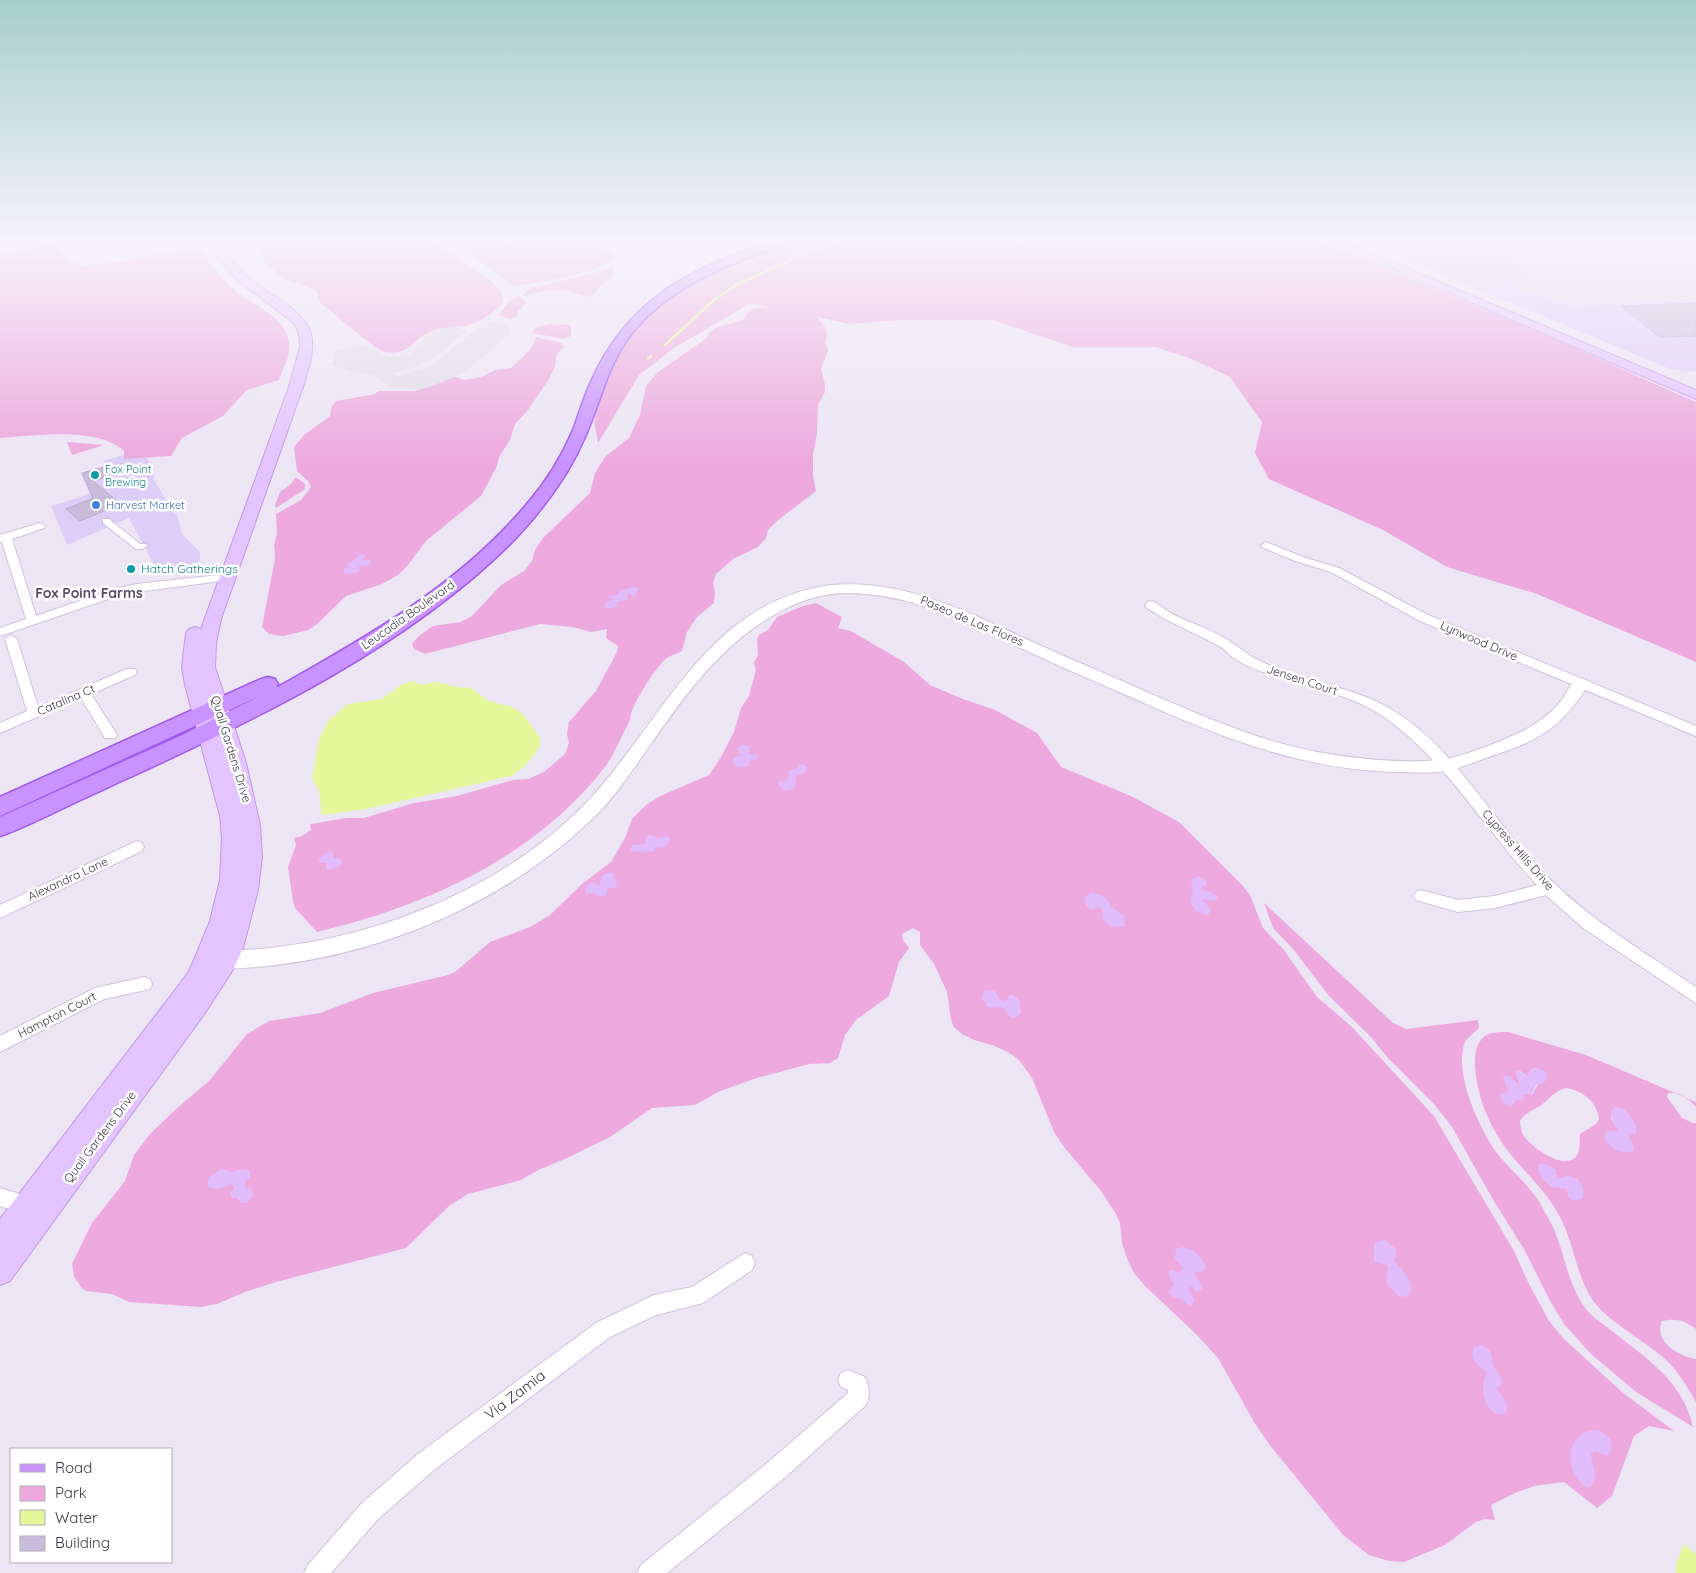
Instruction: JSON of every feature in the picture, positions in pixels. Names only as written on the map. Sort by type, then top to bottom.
[{"type":"main road","name":"Quail Gardens Drive","points":[[221,577],[298,346],[296,332],[287,319],[280,314]]},
{"type":"main road","name":"Quail Gardens Drive","points":[[0,1271],[36,1208],[191,987],[216,960],[222,917],[234,865],[233,833],[213,719],[191,667],[193,645],[197,625],[221,577],[297,384],[304,361],[308,342],[304,328],[292,314]]},
{"type":"main road","points":[[571,414],[597,354],[615,330],[631,314]]},
{"type":"main road","name":"Leucadia Boulevard","points":[[0,807],[213,719],[338,662],[421,609],[448,589],[494,550],[535,506],[556,477],[580,432],[597,382],[611,355],[627,330],[643,314]]},
{"type":"main road","points":[[1507,314],[1696,395]]},
{"type":"main road","points":[[1520,314],[1696,389]]},
{"type":"main road","points":[[468,552],[482,540]]},
{"type":"main road","name":"Leucadia Boulevard","points":[[0,827],[213,719],[386,615],[440,576]]},
{"type":"main road","name":"Quail Gardens Drive","points":[[0,1242],[36,1208]]},
{"type":"street","points":[[106,521],[139,547],[143,546]]},
{"type":"street","points":[[32,621],[3,538],[40,526]]},
{"type":"street","name":"Lynwood Drive","points":[[1266,545],[1299,559],[1335,570],[1424,618],[1696,731]]},
{"type":"street","points":[[0,632],[114,593],[221,577]]},
{"type":"street","name":"Paseo de Las Flores","points":[[216,960],[268,958],[299,953],[377,934],[451,906],[495,882],[559,838],[584,816],[620,775],[653,728],[710,657],[751,622],[785,602],[828,590],[870,589],[919,597],[1213,728],[1260,745],[1306,757],[1345,764],[1384,767],[1447,765],[1529,736],[1562,712],[1582,684]]},
{"type":"street","name":"Jensen Court","points":[[1151,604],[1181,623],[1224,643],[1240,656],[1266,669],[1356,697],[1387,713],[1417,736],[1447,765]]},
{"type":"street","points":[[11,639],[34,714]]},
{"type":"street","name":"Catalina Ct","points":[[0,728],[131,672]]},
{"type":"street","points":[[84,692],[110,735]]},
{"type":"street","name":"Cypress Hills Drive","points":[[1447,765],[1526,864],[1549,888],[1588,923],[1696,996]]},
{"type":"street","name":"Alexandra Lane","points":[[0,912],[25,898],[137,847]]},
{"type":"street","points":[[1421,896],[1458,906],[1495,902],[1549,888]]},
{"type":"street","name":"Hampton Court","points":[[0,1044],[101,993],[144,984]]},
{"type":"street","points":[[0,1197],[36,1208]]},
{"type":"street","name":"Via Zamia","points":[[316,1573],[370,1511],[426,1462],[603,1330],[654,1304],[696,1296],[745,1263]]},
{"type":"street","points":[[649,1573],[774,1472],[859,1398],[858,1384],[848,1380]]},
{"type":"shaded area","points":[[1539,314],[1696,314],[1696,372],[1670,369]]},
{"type":"shaded area","points":[[496,321],[506,324],[512,332],[464,373],[427,388],[416,390],[391,387],[373,375],[354,373],[332,365],[336,351],[360,345],[380,353],[377,355],[402,357],[413,353],[423,337],[438,329],[455,327],[467,331],[432,359],[395,373],[398,376],[433,365],[482,324]]},
{"type":"shaded area","name":"Fox Point Farms","points":[[142,454],[152,464],[154,480],[174,513],[177,514],[182,534],[200,552],[200,559],[195,569],[177,574],[168,571],[159,574],[129,518],[67,545],[51,506],[90,494],[81,473],[106,466],[103,461],[124,455],[126,458]]},
{"type":"green space","points":[[0,314],[270,314],[280,322],[289,340],[289,351],[279,380],[247,390],[223,416],[182,438],[171,456],[124,459],[124,451],[112,443],[82,435],[65,434],[0,438]]},
{"type":"green space","points":[[335,314],[490,314],[477,322],[464,326],[442,328],[425,334],[410,347],[398,352],[382,351]]},
{"type":"green space","points":[[499,314],[518,314],[511,319]]},
{"type":"green space","points":[[650,314],[731,314],[674,348],[639,375],[598,443],[595,417],[599,401],[612,368]]},
{"type":"green space","points":[[747,314],[1496,314],[1696,402],[1696,662],[1537,594],[1447,567],[1383,530],[1269,479],[1255,453],[1262,422],[1230,377],[1192,359],[1156,347],[1073,347],[993,320],[900,320],[849,324],[816,317],[825,328],[827,334],[825,342],[828,350],[821,369],[825,392],[818,405],[817,434],[813,454],[813,476],[816,491],[777,521],[768,530],[766,538],[758,547],[733,559],[716,574],[713,583],[714,603],[697,617],[687,632],[682,651],[662,662],[651,678],[634,706],[630,720],[605,767],[577,799],[545,828],[475,874],[398,908],[317,932],[295,908],[288,867],[296,845],[294,838],[302,836],[311,830],[310,824],[347,818],[364,818],[414,803],[457,796],[513,780],[528,779],[544,772],[565,754],[569,743],[567,734],[569,722],[596,691],[617,652],[618,646],[606,638],[607,629],[591,632],[573,627],[540,624],[425,654],[414,649],[412,644],[419,636],[433,626],[461,622],[472,616],[501,585],[524,571],[532,561],[535,550],[543,538],[590,493],[595,473],[606,456],[629,438],[640,415],[646,386],[658,372],[707,338],[709,333],[717,327],[737,322]]},
{"type":"green space","points":[[549,324],[571,325],[571,336],[564,339],[532,333],[537,327]]},
{"type":"green space","points":[[536,337],[561,343],[564,346],[557,354],[555,367],[549,379],[528,410],[515,424],[509,442],[500,455],[496,468],[481,496],[426,541],[398,575],[382,584],[346,596],[316,625],[308,630],[283,636],[269,634],[262,627],[275,558],[276,514],[301,500],[311,487],[308,481],[297,471],[294,447],[304,435],[330,416],[331,408],[336,401],[375,394],[378,391],[415,391],[455,377],[465,380],[481,377],[495,370],[511,368],[530,350]]},
{"type":"green space","points":[[67,442],[104,445],[72,455]]},
{"type":"green space","points":[[296,477],[305,484],[305,489],[276,508],[275,505],[280,492],[291,484]]},
{"type":"green space","points":[[816,603],[842,617],[838,628],[851,631],[904,662],[930,685],[995,710],[1037,733],[1061,767],[1131,796],[1179,822],[1243,886],[1250,895],[1263,928],[1284,950],[1317,997],[1351,1026],[1434,1116],[1514,1251],[1549,1321],[1563,1338],[1622,1392],[1674,1431],[1649,1426],[1634,1436],[1612,1496],[1597,1508],[1564,1482],[1534,1486],[1491,1505],[1495,1520],[1485,1519],[1476,1522],[1445,1545],[1404,1562],[1389,1561],[1369,1555],[1343,1535],[1269,1444],[1254,1422],[1218,1358],[1134,1273],[1122,1243],[1120,1223],[1116,1214],[1101,1191],[1064,1147],[1054,1132],[1032,1078],[1019,1060],[1008,1052],[962,1034],[954,1027],[951,1020],[947,992],[934,964],[920,945],[920,932],[913,928],[902,934],[903,940],[909,948],[899,962],[889,996],[856,1020],[845,1035],[838,1058],[830,1063],[809,1064],[757,1078],[720,1091],[695,1105],[652,1108],[610,1137],[538,1170],[521,1180],[468,1194],[449,1206],[406,1248],[276,1282],[217,1304],[200,1307],[129,1302],[112,1294],[86,1291],[81,1287],[74,1276],[72,1264],[92,1223],[125,1181],[134,1155],[150,1134],[210,1080],[247,1034],[269,1021],[320,1013],[373,993],[448,975],[455,972],[490,942],[530,927],[550,915],[583,883],[611,862],[625,838],[632,819],[645,806],[658,797],[709,775],[734,732],[741,708],[749,696],[756,670],[754,662],[758,656],[757,639],[759,635],[768,630],[777,617],[803,606]]},
{"type":"green space","points":[[1264,903],[1393,1023],[1406,1029],[1478,1020],[1479,1028],[1465,1042],[1462,1054],[1462,1068],[1465,1084],[1482,1129],[1496,1152],[1535,1195],[1555,1232],[1574,1288],[1586,1309],[1594,1318],[1638,1351],[1662,1372],[1681,1396],[1693,1427],[1636,1392],[1591,1354],[1564,1324],[1524,1249],[1495,1203],[1452,1127],[1434,1104],[1388,1058],[1370,1036],[1329,996],[1293,949],[1273,928]]},
{"type":"green space","points":[[1508,1032],[1586,1055],[1675,1093],[1668,1093],[1667,1097],[1682,1118],[1696,1123],[1696,1329],[1680,1320],[1672,1320],[1662,1321],[1660,1329],[1664,1341],[1669,1347],[1682,1355],[1696,1359],[1696,1402],[1680,1376],[1665,1359],[1616,1323],[1594,1302],[1583,1282],[1559,1215],[1544,1193],[1508,1152],[1494,1129],[1479,1092],[1476,1079],[1475,1057],[1477,1047],[1485,1036]],"holes":[[[1533,1068],[1538,1084],[1532,1095],[1525,1093],[1522,1100],[1516,1100],[1511,1107],[1502,1102],[1509,1091],[1503,1076],[1509,1076],[1517,1084],[1520,1083],[1517,1076],[1520,1071],[1527,1076]],[[1563,1089],[1573,1089],[1588,1098],[1595,1107],[1599,1119],[1596,1124],[1580,1134],[1579,1152],[1576,1157],[1563,1161],[1546,1155],[1531,1144],[1522,1133],[1520,1124],[1520,1121],[1526,1114]],[[1624,1109],[1635,1124],[1628,1136],[1632,1143],[1615,1132],[1619,1131],[1611,1119],[1612,1110]],[[1556,1170],[1558,1178],[1571,1178],[1580,1182],[1583,1193],[1574,1200],[1569,1197],[1567,1189],[1553,1187],[1543,1179]]]},
{"type":"green space","points":[[1685,1097],[1696,1102],[1696,1107],[1690,1101]]},
{"type":"sand","points":[[361,554],[366,556],[362,560],[371,560],[369,565],[358,566],[360,571],[357,572],[344,573],[344,569],[349,567],[347,565]]},
{"type":"sand","points":[[639,588],[636,595],[632,596],[629,593],[627,600],[618,602],[615,607],[607,609],[605,607],[606,603],[615,599],[608,598],[608,596],[617,595],[621,590]]},
{"type":"sand","points":[[741,745],[750,746],[749,754],[759,755],[756,760],[749,761],[749,765],[744,767],[737,766],[732,761],[734,757],[742,756],[737,749]]},
{"type":"sand","points":[[803,764],[807,767],[807,771],[795,776],[796,785],[792,789],[786,791],[779,786],[778,782],[788,780],[789,771],[797,769],[798,765]]},
{"type":"sand","points":[[648,835],[657,838],[667,836],[670,839],[669,843],[663,848],[656,847],[654,851],[650,852],[630,850],[632,845],[644,844]]},
{"type":"sand","points":[[332,851],[334,858],[341,859],[343,863],[336,868],[328,870],[326,868],[327,863],[319,862],[319,859]]},
{"type":"sand","points":[[607,873],[613,873],[617,883],[616,887],[607,889],[607,894],[603,896],[594,893],[586,894],[585,888],[592,882],[600,886],[601,877]]},
{"type":"sand","points":[[1198,876],[1207,881],[1206,885],[1200,888],[1212,892],[1218,897],[1214,901],[1202,899],[1211,910],[1208,915],[1196,910],[1191,903],[1193,891],[1191,880]]},
{"type":"sand","points":[[1092,892],[1105,897],[1112,907],[1124,916],[1125,925],[1122,927],[1110,926],[1102,919],[1103,912],[1100,907],[1091,910],[1088,907],[1085,903],[1085,897]]},
{"type":"sand","points":[[985,990],[995,991],[999,999],[1004,1001],[1007,1000],[1009,995],[1013,995],[1020,1001],[1021,1013],[1016,1018],[1011,1018],[1004,1008],[988,1007],[982,998]]},
{"type":"sand","points":[[1535,1067],[1545,1071],[1547,1078],[1545,1082],[1535,1086],[1532,1095],[1525,1093],[1522,1100],[1516,1100],[1511,1107],[1502,1102],[1500,1094],[1509,1091],[1503,1076],[1509,1076],[1518,1084],[1520,1082],[1515,1072],[1516,1070],[1527,1076]]},
{"type":"sand","points":[[1615,1107],[1624,1109],[1635,1123],[1636,1133],[1628,1136],[1634,1147],[1632,1152],[1616,1150],[1605,1139],[1605,1134],[1608,1131],[1619,1131],[1611,1116]]},
{"type":"sand","points":[[1542,1163],[1556,1170],[1558,1178],[1569,1175],[1581,1183],[1584,1193],[1582,1199],[1574,1200],[1569,1197],[1567,1189],[1553,1187],[1543,1179],[1538,1171],[1539,1164]]},
{"type":"sand","points":[[221,1169],[232,1172],[242,1169],[250,1171],[250,1177],[244,1184],[245,1187],[251,1189],[254,1195],[246,1203],[240,1203],[238,1198],[232,1198],[230,1193],[234,1188],[232,1184],[219,1189],[208,1187],[209,1177]]},
{"type":"sand","points":[[1385,1240],[1395,1248],[1397,1253],[1394,1261],[1410,1282],[1410,1292],[1407,1297],[1399,1296],[1387,1284],[1387,1265],[1374,1262],[1374,1246],[1376,1242]]},
{"type":"sand","points":[[1182,1247],[1197,1253],[1206,1267],[1203,1271],[1194,1273],[1203,1288],[1198,1292],[1190,1286],[1189,1289],[1194,1300],[1190,1307],[1181,1299],[1173,1297],[1169,1292],[1174,1284],[1169,1275],[1170,1269],[1180,1273],[1183,1267],[1175,1259],[1176,1249]]},
{"type":"sand","points":[[1480,1345],[1491,1353],[1493,1365],[1501,1377],[1502,1384],[1496,1389],[1506,1402],[1506,1413],[1495,1413],[1487,1404],[1483,1386],[1487,1373],[1473,1356],[1474,1347]]},
{"type":"sand","points":[[1598,1430],[1610,1438],[1611,1449],[1608,1455],[1595,1451],[1591,1453],[1595,1474],[1593,1483],[1589,1488],[1581,1483],[1575,1475],[1572,1466],[1572,1446],[1577,1438],[1586,1432]]},
{"type":"water","points":[[414,681],[421,685],[435,682],[456,687],[469,687],[489,701],[512,707],[523,714],[540,738],[540,744],[535,754],[524,767],[511,776],[366,809],[322,815],[319,791],[312,779],[319,739],[329,720],[348,704],[381,699],[403,684]]},
{"type":"water","points":[[1684,1544],[1696,1554],[1696,1573],[1676,1573],[1676,1564]]},
{"type":"building","points":[[1631,314],[1696,314],[1696,336],[1665,337],[1657,335]]},
{"type":"building","name":"Harvest Market","points":[[104,467],[108,477],[93,481],[121,504],[80,521],[66,509],[93,498],[82,473]]},
{"type":"waterway","points":[[665,345],[698,314]]},
{"type":"place","name":"Fox Point Brewing","points":[[95,475]]},
{"type":"place","name":"Harvest Market","points":[[96,505]]},
{"type":"place","name":"Hatch Gatherings","points":[[131,569]]},
{"type":"district","name":"Fox Point Farms","points":[[89,593]]}]
